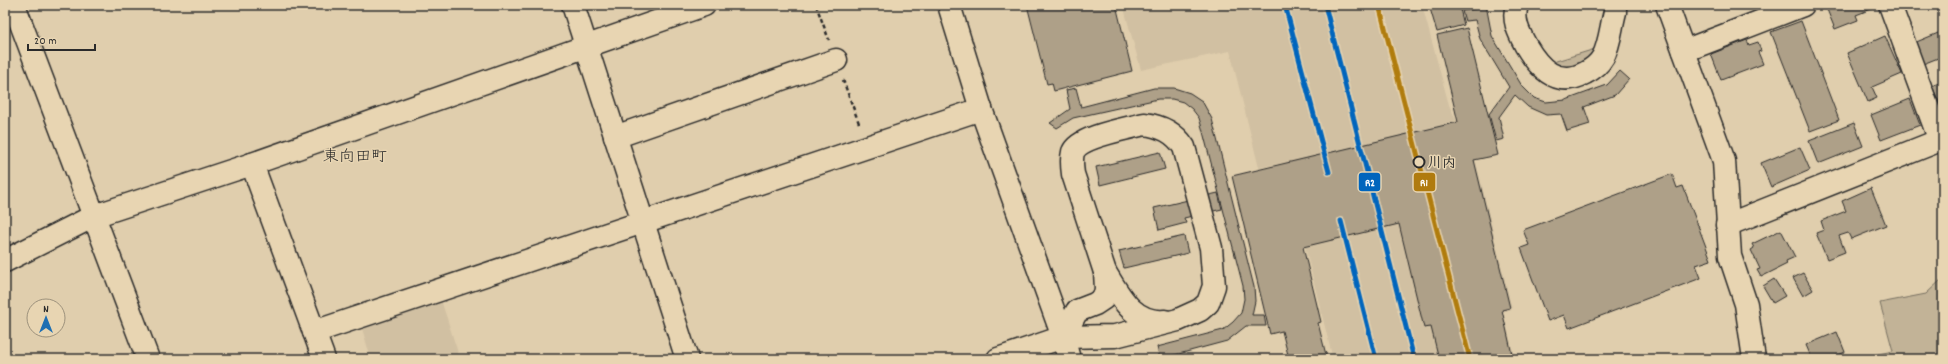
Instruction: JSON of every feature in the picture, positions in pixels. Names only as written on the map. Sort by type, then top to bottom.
[{"type":"street","points":[[14,5],[148,359]]},
{"type":"street","points":[[572,5],[687,359]]},
{"type":"street","points":[[5,261],[94,216],[252,164],[704,5]]},
{"type":"street","points":[[949,5],[981,109],[1070,359]]},
{"type":"street","points":[[1517,5],[1515,18],[1516,27],[1535,60],[1548,73],[1566,78],[1581,75],[1597,65],[1606,50],[1614,7]]},
{"type":"street","points":[[1667,5],[1724,161],[1730,256],[1746,304],[1754,359]]},
{"type":"street","points":[[1684,51],[1803,5]]},
{"type":"street","points":[[1727,225],[1941,140],[1890,5]]},
{"type":"street","points":[[615,137],[836,60]]},
{"type":"street","points":[[314,332],[981,109]]},
{"type":"street","points":[[998,359],[1063,337],[1115,336],[1178,320],[1200,310],[1208,303],[1214,286],[1210,248],[1184,147],[1177,136],[1155,125],[1144,124],[1088,139],[1080,144],[1074,151],[1071,162],[1073,174],[1105,272],[1122,301],[1138,315],[1158,322],[1178,320]]},
{"type":"street","points":[[252,164],[324,359]]},
{"type":"street","points":[[1063,337],[1077,311],[1095,304],[1104,298],[1106,289],[1105,272]]},
{"type":"shaded area","points":[[1123,5],[1422,5],[1449,105],[1476,162],[1512,309],[1503,312],[1515,359],[1333,359],[1284,163],[1259,168],[1230,51],[1141,70]]},
{"type":"shaded area","points":[[1595,49],[1587,59],[1577,65],[1565,66],[1553,62]]},
{"type":"shaded area","points":[[1943,278],[1943,359],[1854,359],[1893,351],[1880,303],[1926,294]]},
{"type":"shaded area","points":[[441,300],[460,359],[371,359],[361,325]]},
{"type":"building","points":[[1027,5],[1116,5],[1132,71],[1054,91],[1052,83],[1047,84]]},
{"type":"building","points":[[1429,5],[1459,5],[1464,25],[1437,32]]},
{"type":"building","points":[[1475,5],[1486,5],[1492,36],[1522,86],[1534,98],[1546,102],[1566,100],[1607,85],[1620,71],[1629,79],[1615,95],[1584,107],[1590,124],[1567,131],[1561,114],[1546,115],[1528,107],[1515,95],[1499,117],[1504,139],[1496,141],[1489,114],[1509,87],[1480,39],[1475,20],[1465,21],[1462,11],[1475,9]]},
{"type":"building","points":[[1830,5],[1879,6],[1856,15],[1858,20],[1835,29],[1826,7]]},
{"type":"building","points":[[1801,21],[1839,120],[1810,131],[1771,32]]},
{"type":"building","name":"川内","points":[[1467,28],[1498,155],[1474,160],[1510,308],[1502,310],[1513,359],[1439,359],[1431,327],[1424,328],[1399,224],[1303,247],[1321,322],[1318,323],[1327,359],[1289,359],[1282,331],[1270,334],[1232,176],[1458,122],[1437,35]]},
{"type":"building","points":[[1943,31],[1943,56],[1923,64],[1914,43]]},
{"type":"building","points":[[1885,36],[1902,74],[1872,87],[1877,98],[1868,102],[1847,53]]},
{"type":"building","points":[[1747,40],[1749,45],[1758,42],[1761,51],[1758,52],[1763,64],[1721,80],[1711,54]]},
{"type":"building","points":[[1943,81],[1943,111],[1932,86]]},
{"type":"building","points":[[1076,88],[1081,107],[1154,88],[1174,88],[1190,93],[1202,101],[1212,119],[1254,287],[1255,301],[1252,315],[1264,315],[1266,326],[1246,326],[1227,341],[1160,359],[1157,347],[1223,330],[1241,313],[1244,299],[1243,286],[1199,118],[1192,109],[1183,102],[1172,99],[1158,99],[1073,118],[1057,128],[1050,123],[1070,109],[1066,90]]},
{"type":"building","points":[[1910,99],[1920,125],[1881,140],[1871,115]]},
{"type":"building","points":[[1854,123],[1863,146],[1818,164],[1809,141]]},
{"type":"building","points":[[1800,147],[1810,170],[1771,187],[1761,163]]},
{"type":"building","points":[[1160,152],[1165,169],[1100,185],[1096,167]]},
{"type":"building","points":[[1672,174],[1677,188],[1683,186],[1711,260],[1696,265],[1701,278],[1569,328],[1564,315],[1548,321],[1521,248],[1529,245],[1523,230]]},
{"type":"building","points":[[1871,188],[1886,225],[1851,239],[1848,233],[1839,236],[1845,252],[1827,259],[1816,233],[1824,230],[1821,221],[1846,211],[1842,201]]},
{"type":"building","points":[[1218,193],[1222,209],[1184,218],[1186,223],[1159,230],[1154,208]]},
{"type":"building","points":[[1781,230],[1795,257],[1786,261],[1787,264],[1761,277],[1757,270],[1760,269],[1751,250],[1754,248],[1752,244]]},
{"type":"building","points":[[1184,236],[1188,253],[1124,268],[1119,251]]},
{"type":"building","points":[[1803,273],[1813,290],[1803,296],[1793,278]]},
{"type":"building","points":[[1774,279],[1785,296],[1773,303],[1763,286]]},
{"type":"building","points":[[1837,332],[1845,352],[1829,359],[1812,359],[1806,345]]},
{"type":"railway","points":[[1328,18],[1402,312]]},
{"type":"railway","points":[[1290,24],[1329,172]]},
{"type":"transit line","name":"R2","points":[[1285,5],[1329,172]]},
{"type":"transit line","name":"R2","points":[[1325,5],[1414,359]]},
{"type":"transit line","name":"R1","points":[[1379,5],[1470,359]]},
{"type":"transit line","name":"R2","points":[[1341,221],[1376,359]]},
{"type":"place","name":"川内","points":[[1419,162]]},
{"type":"district","name":"東向田町","points":[[355,155]]}]
